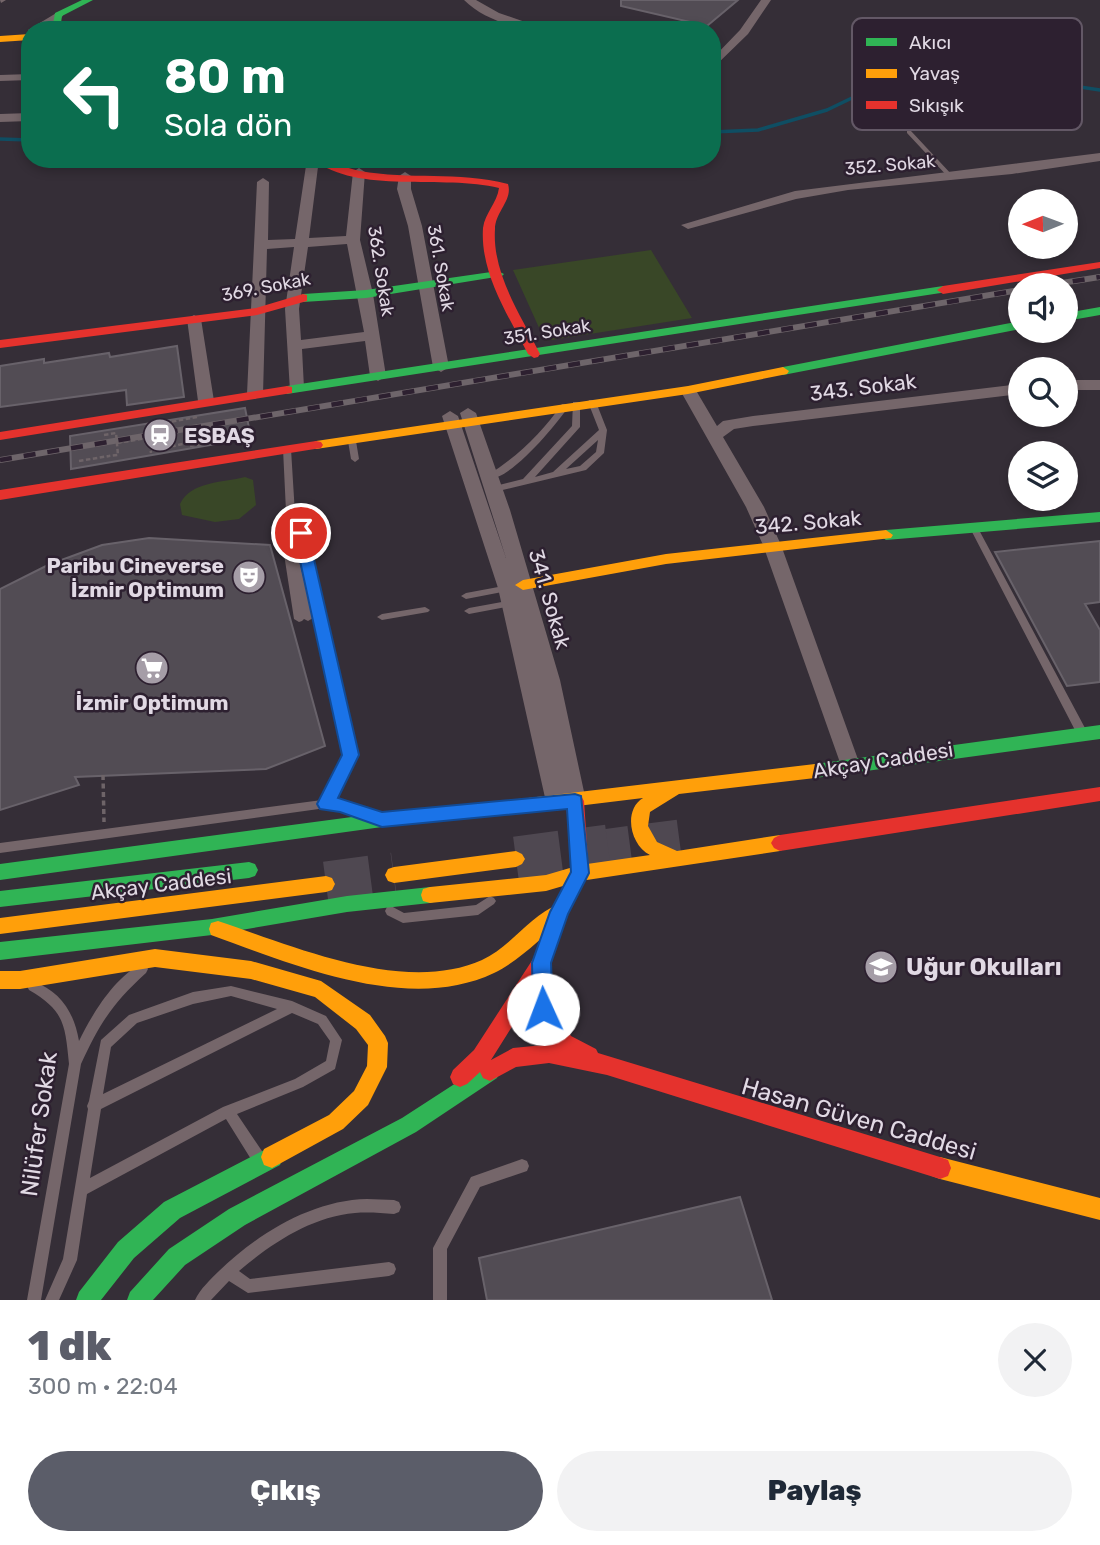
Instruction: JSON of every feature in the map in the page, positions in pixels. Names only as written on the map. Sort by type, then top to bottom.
[{"type":"main road","points":[[58,21],[89,0]]},
{"type":"main road","points":[[0,39],[21,35]]},
{"type":"main road","points":[[334,168],[405,176],[469,177],[504,186],[505,195],[489,222],[488,256],[534,354]]},
{"type":"main road","name":"351. Sokak","points":[[0,436],[206,401],[534,354],[1100,265]]},
{"type":"main road","name":"369. Sokak","points":[[0,344],[257,311],[295,298],[366,294],[498,274]]},
{"type":"main road","points":[[1078,315],[1100,310]]},
{"type":"main road","points":[[290,449],[352,432],[688,390],[1008,327]]},
{"type":"main road","points":[[0,495],[352,441],[461,419]]},
{"type":"main road","name":"342. Sokak","points":[[514,593],[589,570],[772,544],[975,530],[1100,517]]},
{"type":"main road","points":[[0,872],[382,820],[672,790],[1100,732]]},
{"type":"main road","points":[[1048,756],[1100,748]]},
{"type":"main road","points":[[672,790],[642,808],[637,828],[640,837],[654,851],[676,859]]},
{"type":"main road","points":[[0,951],[212,927],[376,901],[546,883],[580,873],[1100,794]]},
{"type":"main road","points":[[409,1125],[481,1056],[541,963],[559,912],[580,873],[566,802]]},
{"type":"main road","points":[[394,875],[516,859]]},
{"type":"main road","name":"Akçay Caddesi","points":[[0,899],[272,867]]},
{"type":"main road","name":"Akçay Caddesi","points":[[0,926],[326,884]]},
{"type":"main road","points":[[212,927],[387,979],[450,982],[486,968],[559,912]]},
{"type":"main road","points":[[0,980],[20,980],[155,958],[251,970],[321,990],[363,1022],[378,1043],[377,1067],[361,1098],[336,1122],[172,1210],[126,1250],[88,1300]]},
{"type":"main road","points":[[541,963],[543,1009],[564,1042],[607,1065]]},
{"type":"main road","points":[[138,1300],[177,1257],[237,1217],[409,1125],[480,1076],[513,1058],[549,1053],[607,1065]]},
{"type":"main road","name":"Hasan Güven Caddesi","points":[[607,1065],[905,1159],[1100,1209]]},
{"type":"street","points":[[469,0],[513,21]]},
{"type":"street","points":[[721,56],[744,32],[766,0]]},
{"type":"street","points":[[0,78],[21,77]]},
{"type":"street","points":[[0,118],[21,117]]},
{"type":"street","name":"352. Sokak","points":[[688,225],[795,195],[848,186],[951,177],[1100,157]]},
{"type":"street","points":[[296,388],[292,309],[312,168]]},
{"type":"street","name":"362. Sokak","points":[[359,172],[353,240],[366,294],[378,376]]},
{"type":"street","name":"361. Sokak","points":[[405,176],[404,189],[415,226],[441,367]]},
{"type":"street","points":[[255,394],[263,183]]},
{"type":"street","points":[[259,245],[353,240]]},
{"type":"street","points":[[194,319],[206,401]]},
{"type":"street","points":[[294,345],[371,336]]},
{"type":"street","points":[[1078,385],[1100,385]]},
{"type":"street","points":[[688,390],[755,507],[772,544],[850,765]]},
{"type":"street","name":"343. Sokak","points":[[714,436],[729,425],[753,421],[1008,390]]},
{"type":"street","name":"341. Sokak","points":[[461,419],[493,483],[514,593]]},
{"type":"street","name":"341. Sokak","points":[[461,419],[514,593],[566,802]]},
{"type":"lane","points":[[909,132],[951,177]]},
{"type":"lane","points":[[578,404],[603,430]]},
{"type":"lane","points":[[524,482],[576,427],[578,404]]},
{"type":"lane","points":[[493,483],[554,423],[578,404]]},
{"type":"lane","points":[[493,483],[524,482],[583,468],[600,453],[603,430]]},
{"type":"lane","points":[[554,475],[603,430]]},
{"type":"lane","points":[[352,441],[355,459]]},
{"type":"lane","points":[[290,449],[286,556],[303,618]]},
{"type":"lane","points":[[287,513],[301,533],[351,755],[326,804]]},
{"type":"lane","points":[[975,530],[1083,734]]},
{"type":"lane","points":[[466,596],[514,593]]},
{"type":"lane","points":[[469,611],[514,593]]},
{"type":"lane","points":[[382,617],[425,610]]},
{"type":"lane","points":[[0,848],[326,804],[340,805],[382,820]]},
{"type":"lane","points":[[75,1064],[91,1024],[113,994],[155,958],[158,933]]},
{"type":"lane","name":"Nilüfer Sokak","points":[[20,980],[54,996],[71,1024],[75,1064],[34,1300]]},
{"type":"lane","points":[[52,1300],[70,1260],[105,1044],[133,1019],[193,998],[231,991],[292,1007],[322,1020],[329,1030],[335,1040],[331,1065],[299,1083],[228,1111],[83,1189]]},
{"type":"lane","points":[[93,1106],[292,1007]]},
{"type":"lane","points":[[228,1111],[261,1163]]},
{"type":"lane","points":[[440,1300],[440,1248],[476,1182],[522,1166]]},
{"type":"lane","points":[[202,1300],[228,1272],[256,1248],[308,1217],[352,1207],[394,1207]]},
{"type":"lane","points":[[228,1272],[248,1286],[389,1269]]},
{"type":"path","points":[[197,417],[170,422],[174,446],[237,435]]},
{"type":"path","points":[[147,423],[151,453]]},
{"type":"path","points":[[79,461],[118,455],[116,433],[104,435]]},
{"type":"path","points":[[117,443],[172,434]]},
{"type":"path","points":[[103,775],[104,834]]},
{"type":"green space","points":[[651,250],[692,318],[545,341],[513,270]]},
{"type":"green space","points":[[245,477],[253,480],[256,505],[239,519],[215,522],[182,515],[180,504],[192,491],[208,484]]},
{"type":"building","points":[[621,0],[738,0],[713,21],[686,21],[621,6]]},
{"type":"building","points":[[177,346],[184,397],[127,405],[126,390],[0,407],[0,366],[44,359],[44,363],[109,353],[110,357]]},
{"type":"building","points":[[245,408],[251,438],[71,469],[70,436]]},
{"type":"building","name":"İzmir Optimum","points":[[149,538],[270,545],[325,746],[266,769],[75,777],[79,785],[0,810],[0,589],[48,565],[102,545]]},
{"type":"building","points":[[1100,541],[1100,602],[1085,604],[1100,630],[1100,682],[1067,686],[995,552]]},
{"type":"building","points":[[740,1197],[772,1300],[487,1300],[479,1258]]},
{"type":"waterway","points":[[1082,87],[1100,90]]},
{"type":"waterway","points":[[721,132],[758,130],[827,110],[852,98]]},
{"type":"waterway","points":[[0,139],[21,140]]},
{"type":"tunnel","points":[[595,848],[679,837]]},
{"type":"tunnel","points":[[516,859],[608,847]]},
{"type":"tunnel","points":[[326,884],[394,875]]},
{"type":"railway","points":[[1078,280],[1100,277]]},
{"type":"railway","points":[[0,460],[1008,292]]},
{"type":"traffic: fast","points":[[57,21],[58,15],[89,0]]},
{"type":"traffic: fast","points":[[303,298],[366,294],[498,274]]},
{"type":"traffic: fast","points":[[287,390],[943,290]]},
{"type":"traffic: fast","points":[[1078,315],[1100,311]]},
{"type":"traffic: fast","points":[[783,371],[1008,327]]},
{"type":"traffic: fast","points":[[886,535],[1100,517]]},
{"type":"traffic: fast","points":[[815,771],[1100,732]]},
{"type":"traffic: fast","points":[[0,872],[382,820],[528,805]]},
{"type":"traffic: fast","points":[[0,899],[249,870]]},
{"type":"traffic: fast","points":[[0,951],[212,927],[347,904],[430,895]]},
{"type":"traffic: fast","points":[[138,1300],[177,1257],[237,1217],[409,1125],[490,1071]]},
{"type":"traffic: fast","points":[[87,1300],[126,1250],[172,1210],[272,1157]]},
{"type":"traffic: slow","points":[[0,39],[21,38]]},
{"type":"traffic: slow","points":[[316,445],[688,390],[783,371]]},
{"type":"traffic: slow","points":[[523,585],[666,559],[886,535]]},
{"type":"traffic: slow","points":[[528,805],[815,771]]},
{"type":"traffic: slow","points":[[672,790],[642,808],[639,827],[651,847],[676,859]]},
{"type":"traffic: slow","points":[[430,895],[546,883],[580,873],[780,843]]},
{"type":"traffic: slow","points":[[394,875],[516,859]]},
{"type":"traffic: slow","points":[[0,926],[326,884]]},
{"type":"traffic: slow","points":[[218,929],[316,962],[352,971],[388,978],[424,980],[457,977],[497,962],[559,912]]},
{"type":"traffic: slow","points":[[20,980],[155,958],[251,970],[321,990],[363,1022],[378,1043],[377,1067],[361,1098],[336,1122],[272,1157]]},
{"type":"traffic: slow","points":[[0,980],[20,980]]},
{"type":"traffic: slow","points":[[940,1168],[1100,1209]]},
{"type":"traffic: jam","points":[[336,168],[384,177],[458,178],[504,186],[503,197],[489,226],[491,259],[503,292],[534,354]]},
{"type":"traffic: jam","points":[[943,290],[1100,265]]},
{"type":"traffic: jam","points":[[0,344],[257,311],[303,298]]},
{"type":"traffic: jam","points":[[0,436],[287,390]]},
{"type":"traffic: jam","points":[[0,495],[316,445]]},
{"type":"traffic: jam","points":[[780,843],[1100,794]]},
{"type":"traffic: jam","points":[[575,801],[580,873],[559,912],[541,963],[543,1009],[564,1043],[589,1056]]},
{"type":"traffic: jam","points":[[460,1077],[481,1057],[541,963]]},
{"type":"traffic: jam","points":[[490,1071],[513,1058],[549,1053],[607,1065],[940,1168]]},
{"type":"place","name":"ESBAŞ","points":[[160,435]]},
{"type":"place","name":"Paribu Cineverse İzmir Optimum","points":[[249,577]]},
{"type":"place","name":"İzmir Optimum","points":[[152,668]]},
{"type":"place","name":"Uğur Okulları","points":[[881,967]]},
{"type":"route","points":[[301,533],[351,755],[326,804],[368,813],[382,820],[575,801],[580,873],[559,912],[541,963],[543,1009]]}]
